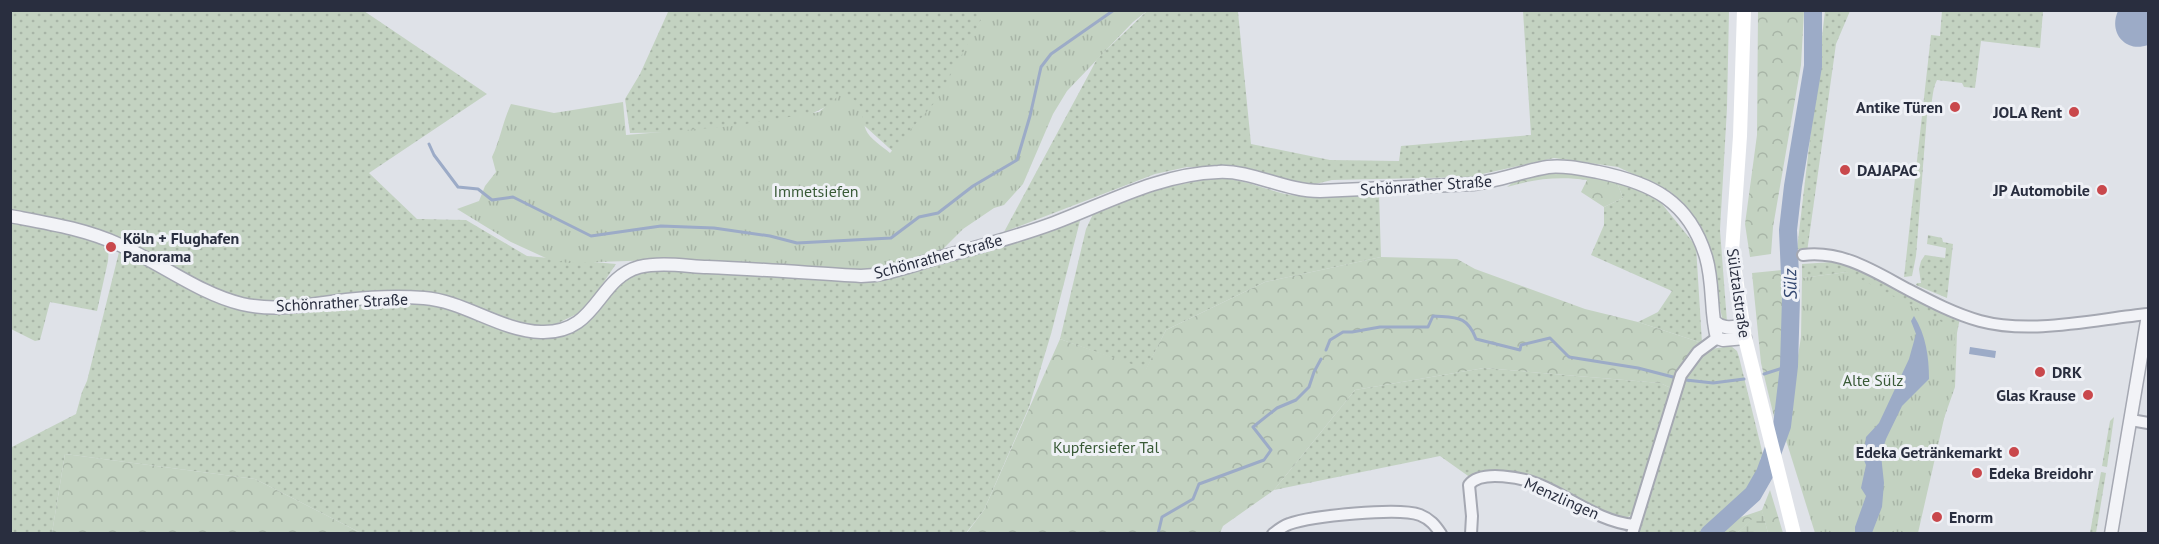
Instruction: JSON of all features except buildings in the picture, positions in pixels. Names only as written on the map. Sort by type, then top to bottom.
[{"type":"main road","name":"Sülztalstraße","points":[[1744,10],[1740,136],[1731,240],[1744,332],[1754,380],[1794,534]]},
{"type":"street","name":"Schönrather Straße","points":[[10,216],[72,228],[120,244],[209,291],[241,304],[274,307],[378,298],[426,298],[464,308],[517,328],[542,332],[570,328],[581,321],[613,284],[624,274],[636,268],[649,265],[875,275],[1017,235],[1137,189],[1190,176],[1227,172],[1296,189],[1320,191],[1473,184],[1500,180],[1551,166],[1568,167],[1617,176],[1638,183],[1667,196],[1678,207],[1698,235],[1706,255],[1717,338]]},
{"type":"street","points":[[1803,255],[1827,255],[1855,261],[1941,306],[1988,327],[2036,326],[2148,315],[2111,534]]},
{"type":"street","points":[[1714,321],[1724,328],[1744,332]]},
{"type":"street","points":[[1717,338],[1723,340],[1744,332]]},
{"type":"street","name":"Menzlingen","points":[[1471,534],[1469,485],[1471,481],[1485,476],[1516,478],[1539,484],[1593,512],[1633,529],[1681,375],[1698,352],[1717,338]]},
{"type":"street","points":[[2131,420],[2148,423]]},
{"type":"street","points":[[1273,534],[1290,524],[1318,518],[1348,514],[1406,513],[1418,514],[1429,519],[1441,534]]},
{"type":"green space","points":[[10,11],[364,11],[487,94],[369,173],[417,219],[466,220],[527,256],[616,264],[585,310],[554,325],[530,325],[426,292],[274,303],[243,299],[214,290],[123,242],[11,212]]},
{"type":"green space","points":[[665,11],[986,11],[941,97],[899,157],[836,102],[809,115],[702,132],[630,133],[625,99],[640,74],[668,12]]},
{"type":"green space","name":"Immetsiefen","points":[[984,11],[1147,11],[1133,22],[1067,91],[1053,114],[1023,184],[1004,205],[994,208],[963,229],[942,250],[879,269],[860,270],[657,260],[568,263],[548,259],[511,242],[457,209],[479,201],[485,186],[496,172],[492,157],[511,104],[554,113],[623,102],[626,135],[734,126],[819,112],[842,93],[859,104],[866,130],[890,153],[936,101]]},
{"type":"green space","points":[[1147,11],[1240,11],[1238,12],[1251,144],[1330,160],[1399,161],[1401,146],[1531,135],[1523,11],[1729,11],[1727,108],[1720,230],[1727,322],[1722,318],[1708,243],[1671,192],[1618,167],[1554,158],[1469,177],[1332,180],[1303,187],[1244,167],[1187,167],[1155,174],[1004,232],[1097,59]]},
{"type":"green space","points":[[1758,11],[1804,11],[1801,65],[1773,227],[1771,254],[1750,257],[1745,224],[1757,135]]},
{"type":"green space","points":[[1825,11],[1850,11],[1836,44],[1807,252],[1797,249]]},
{"type":"green space","points":[[1942,11],[2043,11],[2040,48],[1981,41],[1975,88],[1964,87],[1962,83],[1937,80],[1927,115],[1916,256],[1912,276],[1904,277],[1931,35],[1940,36]]},
{"type":"green space","points":[[1548,170],[1616,180],[1623,198],[1604,207],[1581,192],[1587,180],[1566,178],[1546,179],[1507,187],[1517,179]]},
{"type":"green space","points":[[1217,177],[1297,196],[1320,197],[1379,193],[1381,257],[1265,282],[1166,330],[1146,370],[1060,339],[1086,229],[1094,212],[1153,190]]},
{"type":"green space","points":[[1616,180],[1658,199],[1696,246],[1702,343],[1638,322],[1658,312],[1672,291],[1591,255],[1604,225],[1604,207],[1623,198]]},
{"type":"green space","points":[[1081,217],[1051,334],[1029,407],[984,510],[966,533],[361,533],[255,479],[65,454],[52,533],[11,533],[10,448],[76,414],[87,381],[119,252],[125,252],[223,302],[411,302],[442,307],[491,322],[574,331],[587,321],[621,283],[646,270],[855,280]]},
{"type":"green space","points":[[10,221],[86,237],[109,246],[97,311],[50,302],[40,340],[35,341],[11,329]]},
{"type":"green space","points":[[1928,235],[1942,238],[1943,242],[1953,244],[1947,298],[1916,285],[1921,283],[1919,269],[1925,255],[1945,258],[1946,248],[1927,244]]},
{"type":"green space","name":"Kupfersiefer Tal","points":[[1381,257],[1457,259],[1475,269],[1585,309],[1638,322],[1702,343],[1682,362],[1671,388],[1660,383],[1484,368],[1355,390],[1274,490],[1223,526],[1220,533],[966,534],[984,510],[1060,339],[1146,369],[1166,330],[1265,282]]},
{"type":"green space","points":[[1848,261],[1960,318],[1957,333],[1955,387],[1942,424],[1847,272],[1802,278],[1802,264]]},
{"type":"green space","points":[[1782,270],[1784,360],[1775,421],[1761,363],[1752,273]]},
{"type":"green space","name":"Alte Sülz","points":[[1847,272],[1955,329],[1951,388],[1918,533],[1815,533],[1785,437],[1801,337],[1802,278]]},
{"type":"green space","points":[[1731,346],[1737,351],[1739,357],[1763,455],[1760,459],[1765,473],[1699,533],[1635,534],[1681,383],[1693,364],[1711,349]]},
{"type":"green space","points":[[1484,368],[1660,383],[1671,388],[1637,506],[1631,515],[1622,518],[1608,514],[1520,476],[1485,473],[1471,478],[1440,456],[1274,490],[1355,390]]},
{"type":"green space","points":[[2114,417],[2107,467],[2102,466],[2110,421]]},
{"type":"green space","points":[[65,454],[255,479],[361,533],[52,533]]},
{"type":"green space","points":[[2101,472],[2106,473],[2096,533],[2090,533]]},
{"type":"green space","points":[[1770,490],[1783,533],[1768,533],[1762,511],[1737,533],[1691,534],[1762,510]]},
{"type":"green space","points":[[1762,510],[1768,533],[1737,533]]},
{"type":"water","points":[[2118,11],[2148,11],[2148,45],[2133,46],[2121,39],[2115,27]]},
{"type":"water","points":[[1914,316],[1926,346],[1929,379],[1902,406],[1886,439],[1881,455],[1884,483],[1882,507],[1872,533],[1855,533],[1866,496],[1861,488],[1866,465],[1863,458],[1866,437],[1879,423],[1909,359],[1916,334],[1911,321]]},
{"type":"water","points":[[1970,347],[1996,351],[1995,358],[1969,354]]},
{"type":"waterway","name":"Immetsiefen","points":[[429,144],[434,155],[458,187],[478,189],[492,200],[513,197],[591,236],[661,226],[714,228],[770,236],[797,243],[891,238],[919,217],[938,213],[973,186],[1017,160],[1041,67],[1051,54],[1114,10]]},
{"type":"waterway","name":"Sülz","points":[[1709,534],[1753,494],[1765,473],[1782,426],[1789,366],[1791,298],[1788,230],[1813,66],[1813,10]]},
{"type":"waterway","points":[[1326,350],[1330,340],[1343,332],[1380,327],[1428,327],[1433,316],[1448,317],[1465,322],[1473,331],[1476,339],[1520,350],[1521,345],[1550,338],[1569,357],[1638,368],[1673,377]]},
{"type":"waterway","points":[[1158,534],[1162,517],[1193,499],[1199,484],[1264,460],[1271,450],[1253,427],[1277,408],[1296,400],[1309,387],[1321,359]]},
{"type":"waterway","points":[[1764,374],[1789,366]]},
{"type":"waterway","points":[[1686,380],[1713,383],[1744,379]]},
{"type":"place","name":"Antike Türen","points":[[1955,107]]},
{"type":"place","name":"JOLA Rent","points":[[2074,112]]},
{"type":"place","name":"DAJAPAC","points":[[1845,170]]},
{"type":"place","name":"JP Automobile","points":[[2102,190]]},
{"type":"place","name":"Köln + Flughafen Panorama","points":[[111,247]]},
{"type":"place","name":"DRK","points":[[2040,372]]},
{"type":"place","name":"Glas Krause","points":[[2088,395]]},
{"type":"place","name":"Edeka Getränkemarkt","points":[[2014,452]]},
{"type":"place","name":"Edeka Breidohr","points":[[1977,473]]},
{"type":"place","name":"Enorm","points":[[1937,517]]}]
